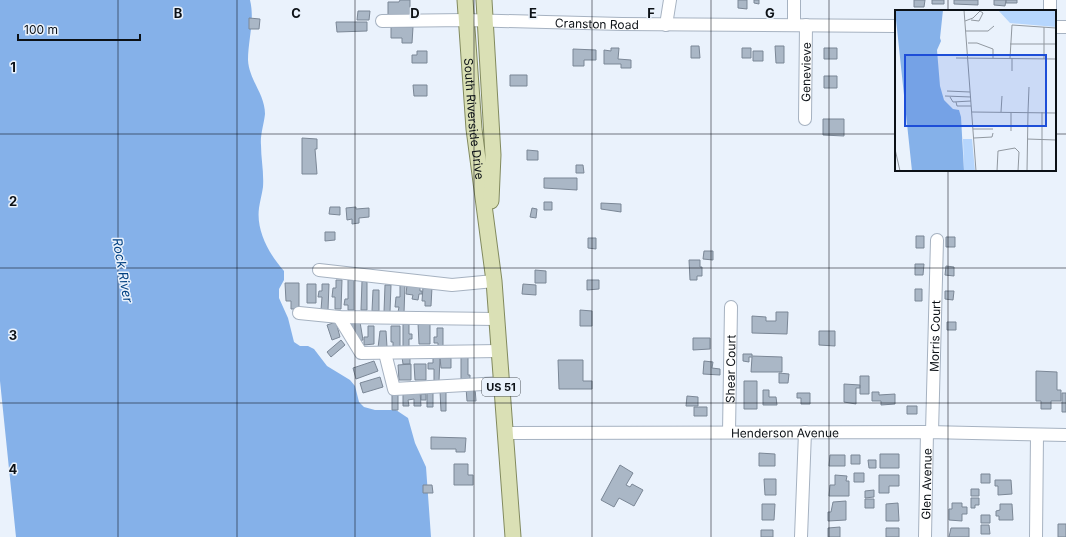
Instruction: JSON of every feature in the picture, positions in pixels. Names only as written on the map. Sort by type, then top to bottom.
[{"type":"main road","name":"South Riverside Drive","points":[[465,0],[474,129],[494,281],[513,537]]},
{"type":"main road","name":"South Riverside Drive","points":[[484,0],[492,155],[489,238]]},
{"type":"street","points":[[666,24],[670,0]]},
{"type":"street","name":"Genevieve","points":[[794,0],[800,25],[806,119]]},
{"type":"street","name":"Cranston Road","points":[[382,21],[485,20],[666,24],[895,26]]},
{"type":"street","name":"Morris Court","points":[[929,432],[937,240]]},
{"type":"street","points":[[319,270],[452,285],[494,281]]},
{"type":"street","name":"Shear Court","points":[[728,432],[730,307]]},
{"type":"street","points":[[299,313],[339,317],[496,319]]},
{"type":"street","points":[[339,317],[361,353],[499,351]]},
{"type":"street","points":[[385,353],[394,389],[501,383]]},
{"type":"street","points":[[801,537],[805,432]]},
{"type":"street","name":"Henderson Avenue","points":[[505,433],[929,432],[1066,435]]},
{"type":"street","name":"Glen Avenue","points":[[925,537],[929,432]]},
{"type":"street","points":[[1036,537],[1037,435]]},
{"type":"water","name":"Rock River","points":[[0,0],[250,0],[252,22],[248,60],[251,74],[262,100],[265,114],[261,141],[263,187],[259,217],[265,242],[273,257],[284,271],[284,280],[279,289],[279,298],[288,318],[294,342],[300,346],[308,346],[314,349],[327,366],[350,380],[355,386],[359,402],[364,407],[375,410],[396,410],[408,418],[415,443],[426,467],[431,537],[16,537],[0,381]]},
{"type":"building","points":[[400,0],[410,0],[410,16],[388,16],[388,2],[399,2]]},
{"type":"building","points":[[738,0],[747,0],[747,9],[738,8]]},
{"type":"building","points":[[754,0],[759,0],[759,4],[754,3]]},
{"type":"building","points":[[914,0],[925,0],[924,7],[914,7]]},
{"type":"building","points":[[932,0],[944,0],[944,4],[932,4]]},
{"type":"building","points":[[954,0],[978,0],[978,5],[954,4]]},
{"type":"building","points":[[994,0],[1006,0],[1005,6],[994,5]]},
{"type":"building","points":[[1006,0],[1017,0],[1017,3],[1006,3]]},
{"type":"building","points":[[358,11],[370,11],[369,20],[357,20]]},
{"type":"building","points":[[249,18],[260,19],[259,29],[249,29]]},
{"type":"building","points":[[336,22],[367,22],[367,31],[337,32]]},
{"type":"building","points":[[391,27],[413,27],[412,43],[402,43],[402,38],[391,38]]},
{"type":"building","points":[[691,46],[699,46],[700,58],[691,58]]},
{"type":"building","points":[[775,46],[784,46],[784,63],[776,63]]},
{"type":"building","points":[[611,48],[619,48],[618,59],[631,60],[631,68],[621,68],[621,64],[604,64],[604,50],[611,51]]},
{"type":"building","points":[[742,48],[751,48],[751,58],[742,58]]},
{"type":"building","points":[[824,48],[837,48],[837,59],[824,59]]},
{"type":"building","points":[[573,49],[596,50],[596,60],[584,60],[584,66],[573,66]]},
{"type":"building","points":[[417,51],[427,51],[427,63],[412,63],[412,55],[417,55]]},
{"type":"building","points":[[753,51],[763,51],[763,61],[753,61]]},
{"type":"building","points":[[510,75],[527,75],[527,86],[510,86]]},
{"type":"building","points":[[824,76],[837,76],[837,88],[824,88]]},
{"type":"building","points":[[413,85],[427,85],[427,96],[414,96]]},
{"type":"building","points":[[823,119],[844,119],[844,136],[823,135]]},
{"type":"building","points":[[302,138],[317,139],[317,149],[315,149],[317,174],[302,174]]},
{"type":"building","points":[[527,150],[538,151],[538,160],[527,160]]},
{"type":"building","points":[[576,165],[583,165],[584,173],[576,173]]},
{"type":"building","points":[[544,178],[577,178],[577,190],[544,188]]},
{"type":"building","points":[[544,202],[552,202],[552,210],[544,210]]},
{"type":"building","points":[[601,203],[621,204],[621,212],[601,209]]},
{"type":"building","points":[[330,207],[340,207],[340,215],[329,214]]},
{"type":"building","points":[[356,207],[356,209],[369,208],[369,217],[359,218],[359,223],[352,224],[352,219],[347,220],[346,208]]},
{"type":"building","points":[[532,208],[537,209],[536,218],[530,217]]},
{"type":"building","points":[[325,232],[335,232],[335,240],[325,241]]},
{"type":"building","points":[[916,236],[924,236],[924,248],[916,248]]},
{"type":"building","points":[[946,237],[955,237],[955,247],[946,247]]},
{"type":"building","points":[[588,238],[596,238],[596,249],[588,248]]},
{"type":"building","points":[[704,251],[713,251],[713,260],[703,259]]},
{"type":"building","points":[[689,260],[700,260],[702,276],[697,276],[697,280],[690,280]]},
{"type":"building","points":[[915,264],[924,264],[923,275],[915,275]]},
{"type":"building","points":[[946,266],[954,267],[954,276],[945,275]]},
{"type":"building","points":[[535,270],[546,271],[546,283],[535,283]]},
{"type":"building","points":[[336,280],[342,280],[341,309],[335,309],[335,297],[332,297],[333,288],[336,288]]},
{"type":"building","points":[[348,280],[354,280],[354,310],[348,310],[348,305],[344,305],[345,299],[348,299]]},
{"type":"building","points":[[587,280],[599,280],[599,289],[587,290]]},
{"type":"building","points":[[362,281],[367,282],[367,310],[361,310]]},
{"type":"building","points":[[285,283],[299,283],[299,309],[291,309],[291,301],[286,301]]},
{"type":"building","points":[[307,284],[316,284],[316,303],[307,303]]},
{"type":"building","points":[[322,284],[329,284],[328,310],[321,310],[322,297],[318,297],[319,291],[322,291]]},
{"type":"building","points":[[400,284],[405,285],[404,313],[398,312],[399,307],[395,307],[396,297],[400,297]]},
{"type":"building","points":[[523,284],[536,285],[536,295],[522,294]]},
{"type":"building","points":[[385,285],[391,285],[390,312],[384,312]]},
{"type":"building","points":[[407,285],[420,286],[420,291],[422,291],[422,294],[419,294],[418,300],[412,299],[413,295],[406,294]]},
{"type":"building","points":[[423,287],[432,287],[431,306],[425,306],[425,301],[422,301]]},
{"type":"building","points":[[915,289],[922,289],[922,301],[915,301]]},
{"type":"building","points":[[373,290],[379,290],[379,311],[372,311]]},
{"type":"building","points":[[945,291],[954,291],[953,300],[945,299]]},
{"type":"building","points":[[580,310],[592,311],[592,326],[580,326]]},
{"type":"building","points":[[776,312],[788,312],[787,334],[752,333],[752,316],[766,317],[766,321],[776,321]]},
{"type":"building","points":[[336,322],[340,337],[332,340],[327,325]]},
{"type":"building","points":[[360,322],[363,340],[354,342],[351,324]]},
{"type":"building","points":[[947,322],[956,322],[956,330],[947,330]]},
{"type":"building","points":[[418,323],[430,323],[430,344],[419,344]]},
{"type":"building","points":[[403,324],[409,324],[409,334],[412,334],[412,339],[409,339],[409,347],[403,347]]},
{"type":"building","points":[[368,326],[374,326],[374,344],[364,345],[364,337],[368,337]]},
{"type":"building","points":[[391,326],[400,326],[400,348],[393,348],[393,342],[391,342]]},
{"type":"building","points":[[437,328],[443,328],[443,347],[438,347],[438,343],[434,343],[434,337],[437,337]]},
{"type":"building","points":[[380,331],[386,331],[387,347],[378,348]]},
{"type":"building","points":[[819,331],[835,331],[835,346],[819,345]]},
{"type":"building","points":[[693,338],[710,338],[710,349],[693,350]]},
{"type":"building","points":[[341,340],[345,345],[331,357],[327,352]]},
{"type":"building","points":[[743,354],[752,354],[752,356],[782,357],[782,372],[751,372],[752,357],[749,357],[749,362],[743,361]]},
{"type":"building","points":[[402,357],[410,357],[410,364],[403,364]]},
{"type":"building","points":[[433,357],[440,358],[439,381],[434,381],[434,369],[428,369],[428,363],[433,363]]},
{"type":"building","points":[[461,357],[468,357],[468,375],[470,375],[470,382],[461,382]]},
{"type":"building","points":[[440,358],[451,358],[451,368],[441,368]]},
{"type":"building","points":[[558,360],[583,360],[583,381],[592,381],[592,389],[559,389]]},
{"type":"building","points":[[374,361],[378,371],[356,379],[353,368]]},
{"type":"building","points":[[704,361],[713,362],[712,368],[720,369],[720,375],[703,374]]},
{"type":"building","points":[[411,364],[411,380],[399,380],[398,365]]},
{"type":"building","points":[[414,364],[426,364],[426,380],[415,380]]},
{"type":"building","points":[[1036,371],[1057,372],[1057,390],[1061,390],[1061,401],[1051,401],[1051,409],[1041,409],[1041,401],[1036,401]]},
{"type":"building","points":[[779,373],[789,374],[788,383],[779,383]]},
{"type":"building","points":[[860,376],[869,376],[869,394],[860,394]]},
{"type":"building","points":[[380,377],[383,387],[363,393],[360,383]]},
{"type":"building","points":[[744,381],[757,381],[757,409],[744,409]]},
{"type":"building","points":[[844,384],[860,385],[860,388],[856,388],[856,404],[844,402]]},
{"type":"building","points":[[466,388],[475,388],[476,401],[467,401]]},
{"type":"building","points":[[427,390],[433,390],[433,407],[427,407]]},
{"type":"building","points":[[446,390],[446,411],[441,411],[440,391]]},
{"type":"building","points":[[763,390],[769,390],[769,397],[776,397],[777,405],[763,405]]},
{"type":"building","points":[[403,391],[420,391],[421,406],[414,406],[414,399],[408,400],[409,406],[403,406]]},
{"type":"building","points":[[872,392],[879,392],[879,395],[895,394],[895,404],[881,405],[881,401],[872,401]]},
{"type":"building","points":[[392,393],[398,393],[398,410],[392,410]]},
{"type":"building","points":[[797,393],[810,393],[810,404],[801,404],[801,398],[797,398]]},
{"type":"building","points":[[1062,393],[1066,393],[1066,412],[1062,412]]},
{"type":"building","points":[[421,394],[426,394],[426,400],[421,400]]},
{"type":"building","points":[[687,396],[698,397],[698,406],[686,406]]},
{"type":"building","points":[[907,406],[917,406],[917,414],[907,414]]},
{"type":"building","points":[[694,407],[707,407],[707,416],[694,416]]},
{"type":"building","points":[[431,437],[466,438],[465,452],[456,452],[456,449],[431,449]]},
{"type":"building","points":[[759,453],[775,454],[775,466],[759,466]]},
{"type":"building","points":[[880,454],[899,454],[899,468],[880,468]]},
{"type":"building","points":[[830,455],[845,455],[845,466],[829,466]]},
{"type":"building","points":[[851,455],[860,455],[860,464],[851,464]]},
{"type":"building","points":[[868,460],[876,460],[876,468],[869,468]]},
{"type":"building","points":[[454,464],[468,464],[468,475],[473,475],[473,485],[454,485]]},
{"type":"building","points":[[620,465],[633,473],[626,485],[630,487],[632,484],[643,490],[634,506],[619,498],[614,507],[601,500]]},
{"type":"building","points":[[854,473],[864,473],[864,482],[854,482]]},
{"type":"building","points":[[981,474],[990,474],[990,483],[981,483]]},
{"type":"building","points":[[835,475],[847,476],[846,481],[849,481],[849,496],[829,496],[830,485],[835,485]]},
{"type":"building","points":[[879,475],[899,475],[899,486],[889,486],[889,493],[879,493]]},
{"type":"building","points":[[764,479],[776,479],[776,495],[765,495]]},
{"type":"building","points":[[995,480],[1011,480],[1012,494],[998,495],[998,486],[995,486]]},
{"type":"building","points":[[423,485],[432,485],[433,493],[423,493]]},
{"type":"building","points":[[971,489],[979,489],[979,496],[971,496]]},
{"type":"building","points":[[874,490],[874,497],[865,498],[865,491]]},
{"type":"building","points":[[971,498],[979,498],[979,505],[975,505],[975,508],[971,508]]},
{"type":"building","points":[[865,499],[874,499],[874,508],[865,508]]},
{"type":"building","points":[[846,501],[846,520],[828,521],[828,512],[831,512],[833,502]]},
{"type":"building","points":[[898,503],[899,521],[886,521],[886,504]]},
{"type":"building","points":[[952,503],[962,503],[962,507],[967,507],[967,514],[962,514],[962,521],[949,520],[949,509],[952,509]]},
{"type":"building","points":[[762,504],[775,504],[774,520],[762,520]]},
{"type":"building","points":[[1000,504],[1012,504],[1013,520],[999,520],[999,516],[996,516],[996,511],[1000,510]]},
{"type":"building","points":[[981,515],[990,515],[990,523],[981,523]]},
{"type":"building","points":[[1058,524],[1066,524],[1066,537],[1058,537]]},
{"type":"building","points":[[981,525],[989,525],[990,534],[981,534]]},
{"type":"building","points":[[840,527],[840,537],[828,537],[828,528]]},
{"type":"building","points":[[886,528],[899,528],[899,537],[886,537]]},
{"type":"building","points":[[951,528],[969,528],[969,537],[949,537]]},
{"type":"building","points":[[761,530],[773,530],[773,537],[761,537]]}]
